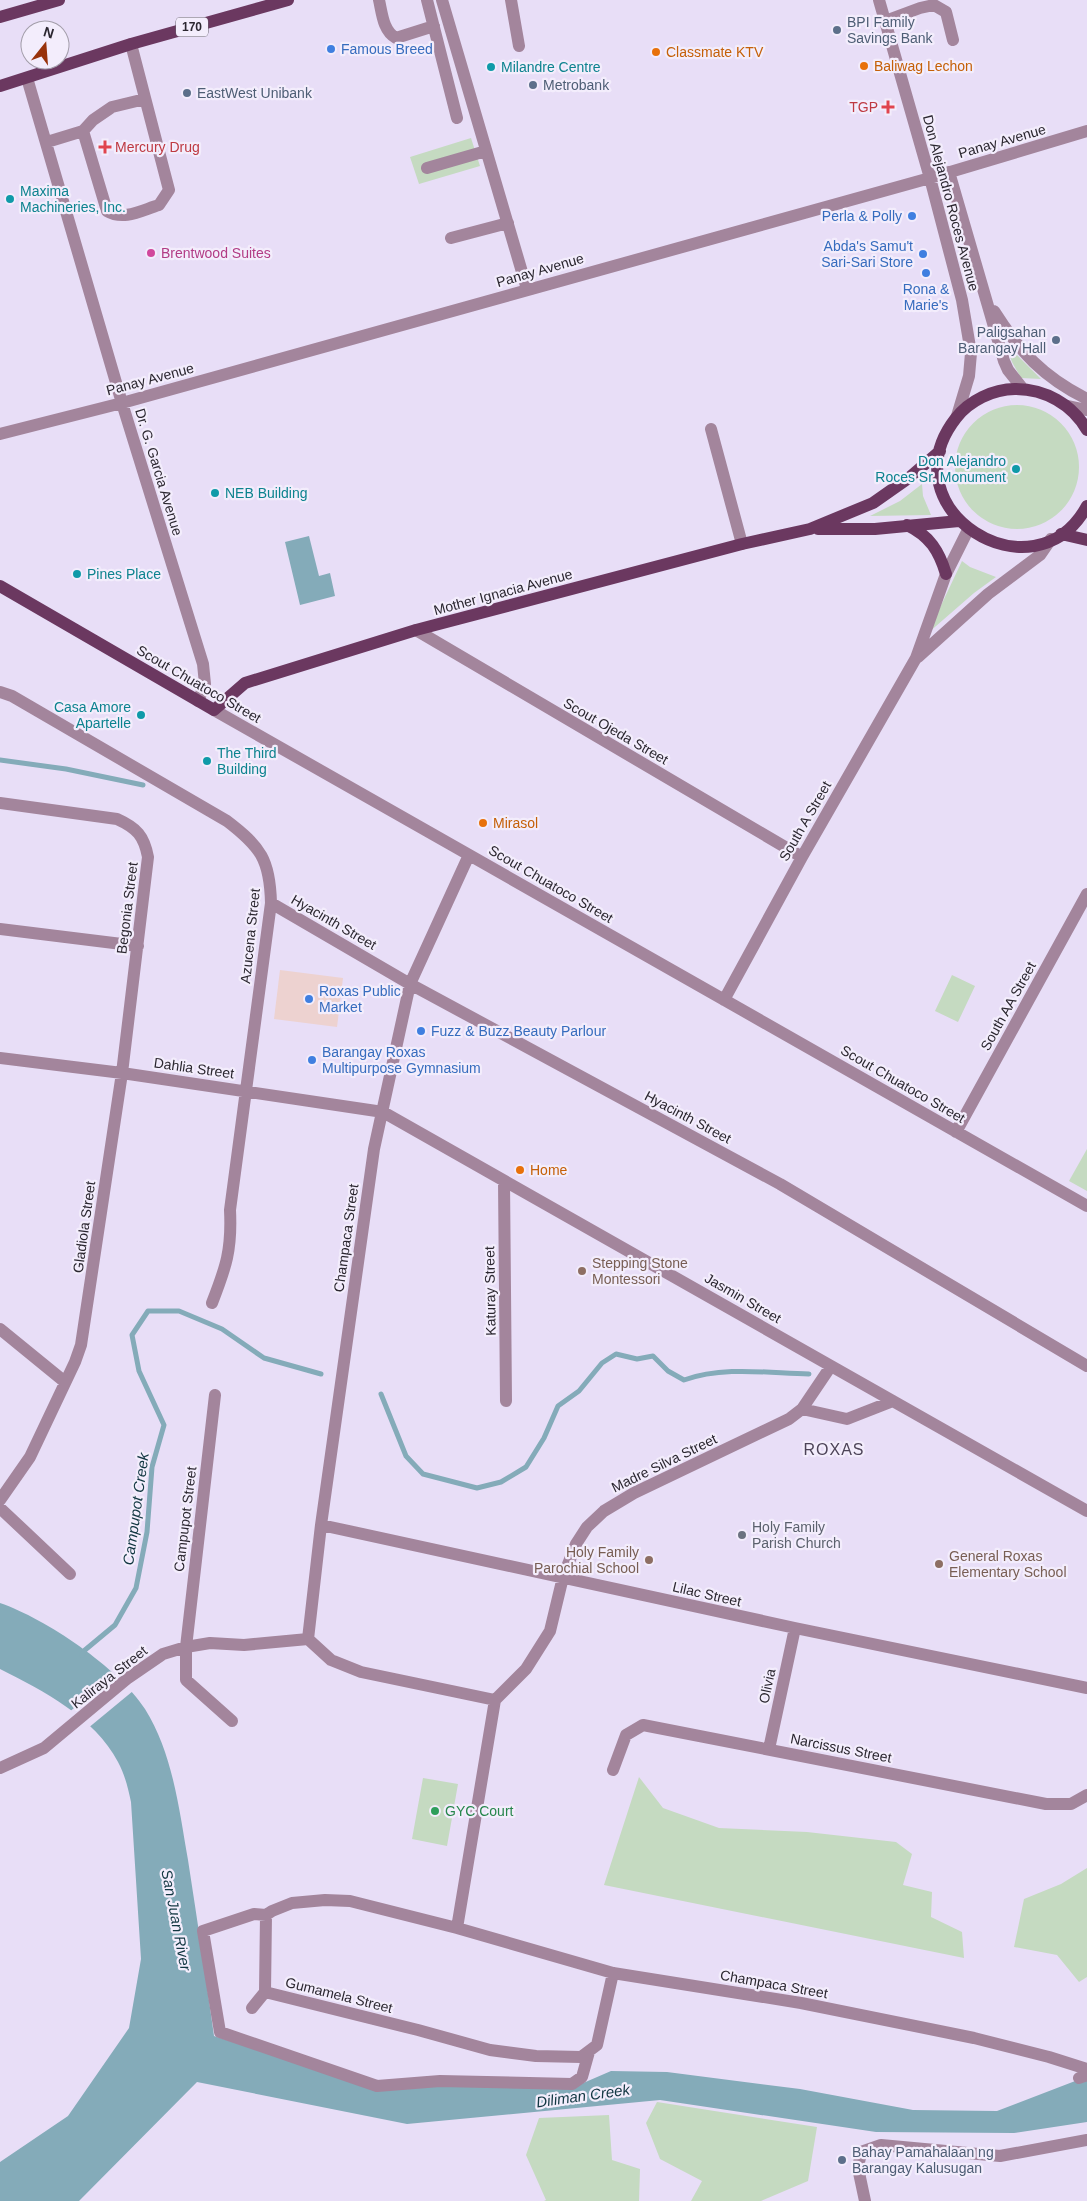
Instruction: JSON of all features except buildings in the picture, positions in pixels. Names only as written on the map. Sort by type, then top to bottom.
[{"type":"main road","points":[[0,17],[59,0]]},
{"type":"main road","name":"170","points":[[70,64],[132,44],[288,0]]},
{"type":"main road","points":[[0,78],[51,70]]},
{"type":"main road","name":"170","points":[[0,86],[51,70]]},
{"type":"main road","points":[[1087,430],[1076,414],[1053,397],[1039,392],[1011,389],[987,395],[957,416],[950,426],[940,451],[938,466],[941,489],[950,510],[964,526],[990,542],[1014,547],[1038,544],[1056,537],[1078,519],[1087,506]]},
{"type":"main road","name":"Mother Ignacia Avenue","points":[[214,710],[245,684],[416,630],[742,544],[810,529],[874,503],[910,477],[940,451]]},
{"type":"main road","points":[[907,525],[923,534],[936,548],[946,574]]},
{"type":"main road","name":"Mother Ignacia Avenue","points":[[810,529],[875,529],[907,525],[964,526]]},
{"type":"main road","points":[[1056,537],[1087,540]]},
{"type":"main road","name":"Scout Chuatoco Street","points":[[0,586],[214,710]]},
{"type":"street","points":[[379,0],[386,29],[390,35],[396,38],[434,26]]},
{"type":"street","points":[[427,0],[457,118]]},
{"type":"street","points":[[442,0],[527,289]]},
{"type":"street","points":[[511,0],[519,46]]},
{"type":"street","name":"Don Alejandro Roces Avenue","points":[[879,0],[930,178],[962,300],[970,353],[969,376],[957,416]]},
{"type":"street","points":[[885,22],[920,8],[934,5],[946,12],[953,40]]},
{"type":"street","points":[[84,131],[108,211],[114,215],[123,216],[160,205],[169,190],[132,44]]},
{"type":"street","name":"Dr. G. Garcia Avenue","points":[[27,78],[122,403],[203,664],[205,684],[198,701]]},
{"type":"street","points":[[47,142],[84,131],[93,120],[112,107],[145,99]]},
{"type":"street","name":"Panay Avenue","points":[[0,434],[122,403],[930,178],[1087,131]]},
{"type":"street","points":[[427,168],[486,151]]},
{"type":"street","name":"Don Alejandro Roces Avenue","points":[[949,172],[984,295],[1008,370],[1023,389]]},
{"type":"street","points":[[451,238],[508,223]]},
{"type":"street","points":[[984,295],[1011,338],[1029,360],[1050,377],[1087,398]]},
{"type":"street","points":[[1067,406],[1087,410]]},
{"type":"street","points":[[710,429],[742,544]]},
{"type":"street","name":"South A Street","points":[[724,1000],[802,857],[916,658],[964,526]]},
{"type":"street","name":"South A Street","points":[[916,658],[988,594],[1040,555],[1056,537]]},
{"type":"street","name":"Scout Ojeda Street","points":[[416,630],[802,857]]},
{"type":"street","name":"Azucena Street","points":[[0,692],[20,701],[227,821],[257,846],[264,859],[270,883],[271,904],[230,1210],[231,1233],[227,1264],[212,1304]]},
{"type":"street","name":"Scout Chuatoco Street","points":[[214,710],[1087,1206]]},
{"type":"street","name":"Begonia Street","points":[[0,803],[100,816],[131,825],[145,841],[148,857],[122,1073]]},
{"type":"street","name":"Champaca Street","points":[[308,1639],[321,1525],[374,1150],[410,984],[469,855]]},
{"type":"street","name":"South AA Street","points":[[956,1132],[1087,894]]},
{"type":"street","name":"Hyacinth Street","points":[[271,904],[410,984],[780,1184],[1087,1366]]},
{"type":"street","points":[[0,928],[138,946]]},
{"type":"street","name":"Dahlia Street","points":[[0,1058],[122,1073],[383,1112]]},
{"type":"street","name":"Gladiola Street","points":[[0,1500],[30,1457],[82,1346],[122,1073]]},
{"type":"street","name":"Jasmin Street","points":[[383,1112],[1087,1511]]},
{"type":"street","name":"Katuray Street","points":[[504,1181],[506,1401]]},
{"type":"street","points":[[0,1329],[65,1382]]},
{"type":"street","name":"Madre Silva Street","points":[[495,1700],[526,1669],[550,1631],[563,1577],[576,1544],[586,1527],[604,1510],[634,1493],[789,1419],[802,1409],[831,1366]]},
{"type":"street","name":"Campupot Street","points":[[215,1395],[186,1646],[186,1680],[232,1721]]},
{"type":"street","points":[[802,1409],[847,1419],[893,1401]]},
{"type":"street","points":[[0,1508],[70,1574]]},
{"type":"street","name":"Lilac Street","points":[[321,1525],[794,1628],[1087,1688]]},
{"type":"street","name":"Olivia","points":[[769,1749],[794,1628]]},
{"type":"street","points":[[308,1639],[331,1660],[361,1672],[495,1700],[457,1928],[350,1901],[325,1900],[292,1903],[272,1911],[266,1916],[254,1914],[203,1930],[220,2032],[377,2086],[440,2081],[572,2084],[582,2077],[589,2052],[597,2045],[613,1973]]},
{"type":"street","name":"Kaliraya Street","points":[[0,1768],[44,1748],[128,1678],[163,1654],[186,1646],[210,1643],[244,1645],[308,1639]]},
{"type":"street","name":"Narcissus Street","points":[[612,1770],[626,1735],[643,1724],[1046,1804],[1070,1804],[1087,1795]]},
{"type":"street","name":"Gumamela Street","points":[[266,1916],[266,1992],[490,2050],[547,2056],[581,2057],[589,2052]]},
{"type":"street","name":"Champaca Street","points":[[457,1928],[613,1973],[800,2003],[964,2036],[1049,2057],[1084,2074]]},
{"type":"street","points":[[252,2008],[266,1992]]},
{"type":"street","points":[[866,2201],[858,2168],[861,2152],[881,2145],[1000,2156],[1087,2140]]},
{"type":"shaded area","name":"Roxas Public Market","points":[[280,970],[343,978],[337,1027],[274,1019]]},
{"type":"green space","points":[[471,138],[480,166],[419,184],[410,157]]},
{"type":"green space","points":[[1005,343],[1041,379],[1021,378],[1012,362]]},
{"type":"green space","points":[[1017,405],[1041,410],[1052,415],[1061,423],[1069,432],[1074,443],[1079,467],[1074,491],[1069,502],[1061,511],[1052,519],[1041,524],[1017,529],[993,524],[982,519],[973,511],[965,502],[960,491],[955,467],[960,443],[965,432],[973,423],[982,415],[993,410]]},
{"type":"green space","points":[[922,484],[923,496],[931,515],[870,516],[900,501]]},
{"type":"green space","points":[[962,561],[970,567],[996,577],[974,593],[928,633]]},
{"type":"green space","points":[[952,975],[975,986],[958,1022],[935,1011]]},
{"type":"green space","points":[[1087,1149],[1087,1191],[1069,1181]]},
{"type":"green space","points":[[639,1777],[663,1808],[719,1828],[807,1832],[896,1842],[912,1854],[903,1885],[932,1892],[931,1917],[962,1932],[964,1958],[604,1885]]},
{"type":"green space","name":"GYC Court","points":[[423,1778],[458,1784],[447,1846],[412,1839]]},
{"type":"green space","points":[[1087,1868],[1087,1977],[1079,1982],[1057,1955],[1014,1947],[1024,1899],[1061,1884]]},
{"type":"green space","points":[[657,2102],[817,2127],[808,2181],[761,2201],[691,2201],[702,2181],[660,2159],[646,2123]]},
{"type":"green space","points":[[609,2115],[612,2160],[640,2169],[639,2201],[544,2201],[546,2200],[526,2155],[539,2118]]},
{"type":"water","points":[[309,536],[319,576],[330,573],[335,596],[300,605],[285,542]]},
{"type":"water","points":[[0,1603],[18,1610],[59,1632],[99,1661],[133,1693],[155,1726],[169,1763],[178,1802],[214,2036],[377,2088],[442,2084],[574,2087],[611,2071],[667,2072],[800,2089],[913,2110],[997,2111],[1083,2078],[1087,2079],[1087,2122],[1014,2133],[876,2132],[660,2100],[407,2124],[197,2082],[79,2201],[0,2201],[0,2162],[68,2116],[129,2028],[141,1959],[131,1802],[123,1772],[108,1746],[82,1719],[34,1686],[0,1669]]},
{"type":"pier","points":[[117,1673],[133,1691],[87,1729],[68,1713]]},
{"type":"waterway","points":[[0,760],[66,769],[143,785]]},
{"type":"waterway","name":"Campupot Creek","points":[[82,1655],[85,1650],[115,1625],[136,1588],[147,1532],[152,1467],[164,1425],[139,1371],[132,1335],[148,1311],[179,1311],[222,1329],[264,1358],[321,1374]]},
{"type":"waterway","name":"Campupot Creek","points":[[381,1394],[406,1456],[423,1474],[477,1488],[501,1482],[526,1467],[544,1438],[558,1406],[579,1391],[602,1363],[616,1354],[637,1359],[653,1356],[668,1371],[684,1380],[714,1373],[730,1372],[809,1374]]},
{"type":"place","name":"BPI Family Savings Bank","points":[[837,30]]},
{"type":"place","name":"Famous Breed","points":[[331,49]]},
{"type":"place","name":"Classmate KTV","points":[[656,52]]},
{"type":"place","name":"Baliwag Lechon","points":[[864,66]]},
{"type":"place","name":"Milandre Centre","points":[[491,67]]},
{"type":"place","name":"Metrobank","points":[[533,85]]},
{"type":"place","name":"EastWest Unibank","points":[[187,93]]},
{"type":"place","name":"TGP","points":[[888,107]]},
{"type":"place","name":"Mercury Drug","points":[[105,147]]},
{"type":"place","name":"Maxima Machineries, Inc.","points":[[10,199]]},
{"type":"place","name":"Perla & Polly","points":[[912,216]]},
{"type":"place","name":"Brentwood Suites","points":[[151,253]]},
{"type":"place","name":"Abda's Samu't Sari-Sari Store","points":[[923,254]]},
{"type":"place","name":"Rona & Marie's","points":[[926,273]]},
{"type":"place","name":"Paligsahan Barangay Hall","points":[[1056,340]]},
{"type":"place","name":"Don Alejandro Roces Sr. Monument","points":[[1016,469]]},
{"type":"place","name":"NEB Building","points":[[215,493]]},
{"type":"place","name":"Pines Place","points":[[77,574]]},
{"type":"place","name":"Casa Amore Apartelle","points":[[141,715]]},
{"type":"place","name":"The Third Building","points":[[207,761]]},
{"type":"place","name":"Mirasol","points":[[483,823]]},
{"type":"place","name":"Roxas Public Market","points":[[309,999]]},
{"type":"place","name":"Fuzz & Buzz Beauty Parlour","points":[[421,1031]]},
{"type":"place","name":"Barangay Roxas Multipurpose Gymnasium","points":[[312,1060]]},
{"type":"place","name":"Home","points":[[520,1170]]},
{"type":"place","name":"Stepping Stone Montessori","points":[[582,1271]]},
{"type":"place","name":"Holy Family Parish Church","points":[[742,1535]]},
{"type":"place","name":"Holy Family Parochial School","points":[[649,1560]]},
{"type":"place","name":"General Roxas Elementary School","points":[[939,1564]]},
{"type":"place","name":"GYC Court","points":[[435,1811]]},
{"type":"place","name":"Bahay Pamahalaan ng Barangay Kalusugan","points":[[842,2160]]},
{"type":"district","name":"ROXAS","points":[[834,1449]]},
{"type":"water label","name":"San Juan River","points":[[176,1920]]},
{"type":"water label","name":"Diliman Creek","points":[[583,2096]]}]
